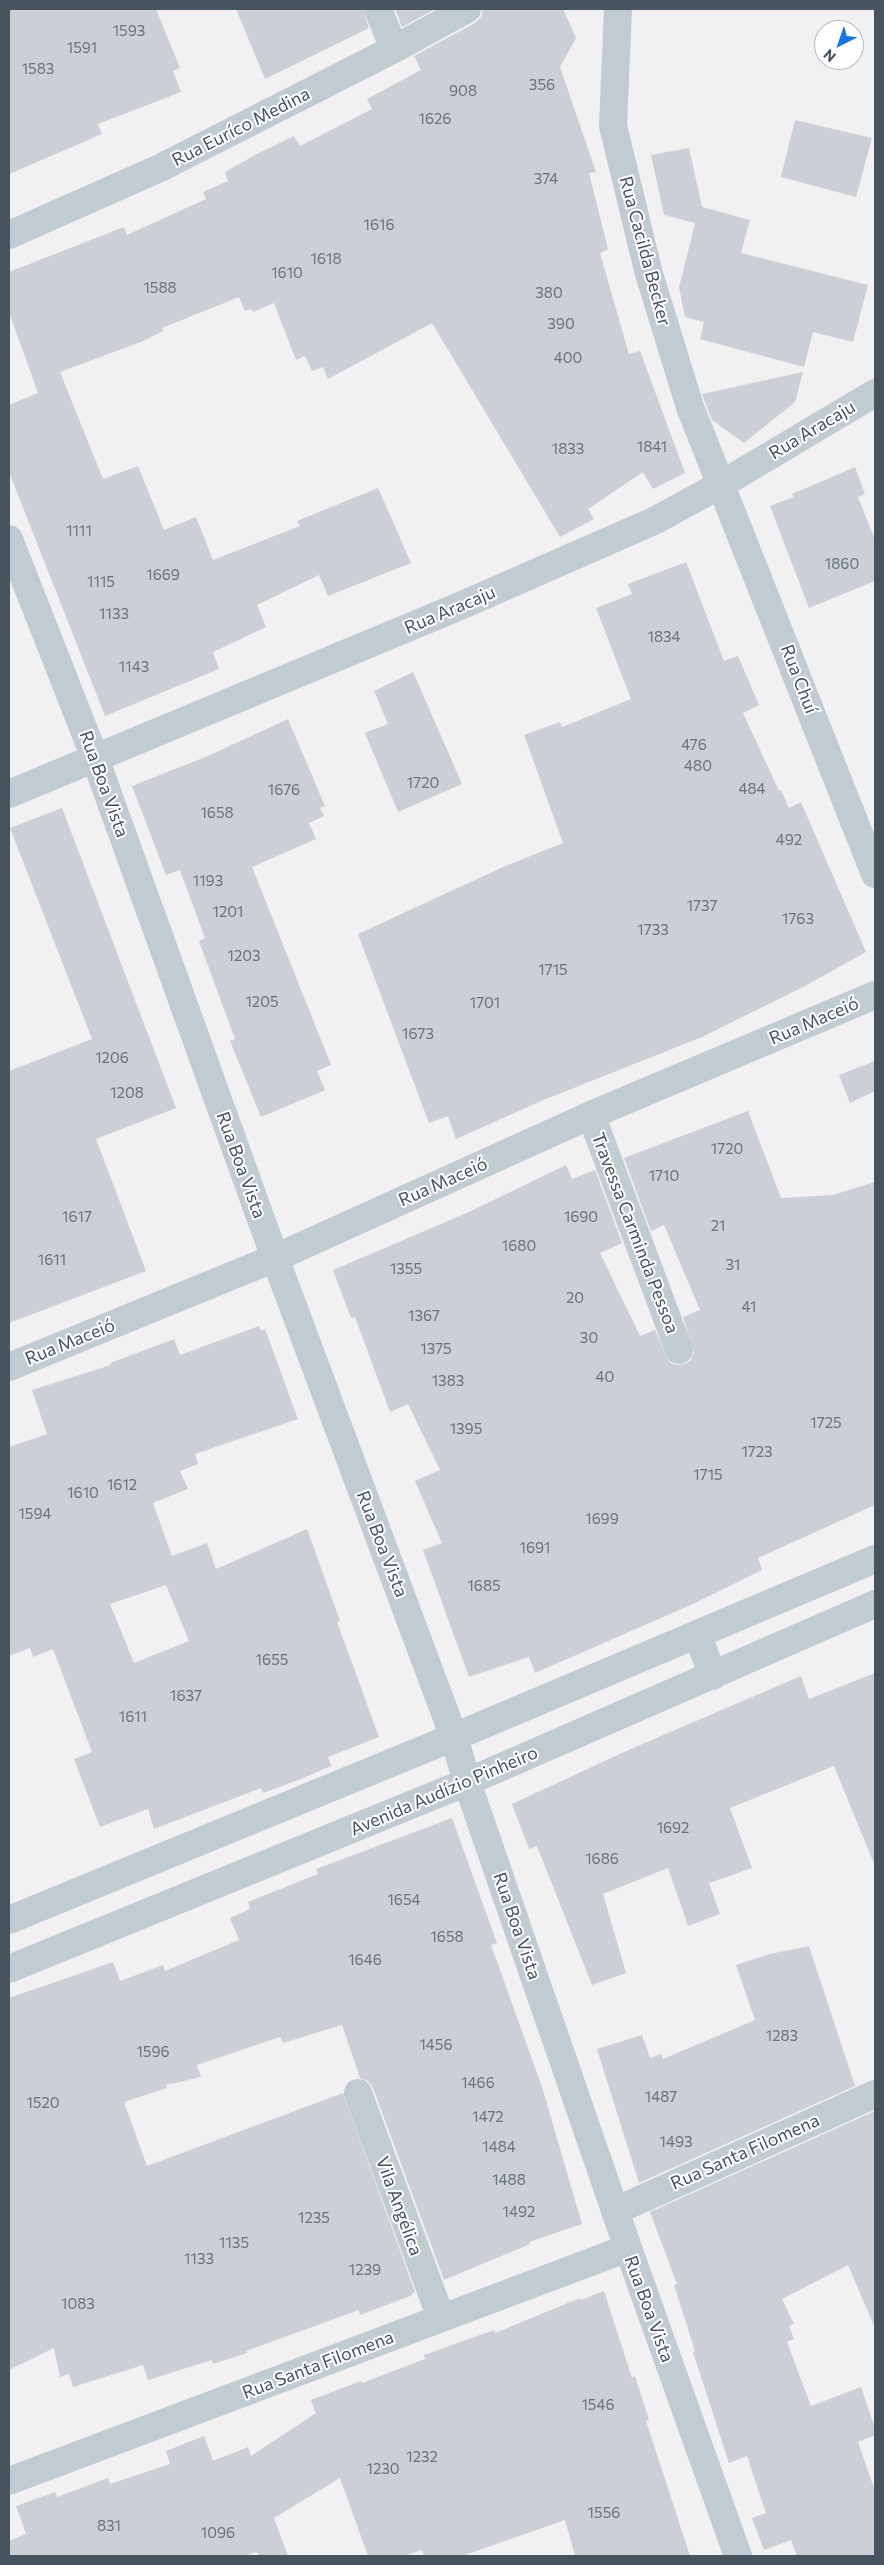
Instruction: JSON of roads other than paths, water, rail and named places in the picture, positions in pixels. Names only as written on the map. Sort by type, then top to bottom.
[{"type":"street","points":[[378,9],[394,49]]},
{"type":"street","name":"Rua Euríco Medina","points":[[9,235],[160,168],[394,49],[467,9]]},
{"type":"street","name":"Rua Cacilda Becker","points":[[618,9],[613,126],[649,274],[690,407],[722,484]]},
{"type":"street","name":"Rua Aracaju","points":[[9,794],[460,606],[654,521],[722,484],[875,393]]},
{"type":"street","name":"Rua Chuí","points":[[722,484],[875,874]]},
{"type":"street","name":"Rua Boa Vista","points":[[9,539],[95,758],[275,1258],[454,1737],[467,1782],[615,2211],[738,2556]]},
{"type":"street","name":"Rua Maceió","points":[[9,1367],[275,1258],[591,1115],[875,995]]},
{"type":"street","name":"Travessa Carminda Pessoa","points":[[591,1115],[679,1350]]},
{"type":"street","points":[[9,1920],[454,1737],[875,1559]]},
{"type":"street","name":"Avenida Audízio Pinheiro","points":[[9,1969],[467,1782],[875,1604]]},
{"type":"street","points":[[697,1634],[713,1676]]},
{"type":"street","name":"Vila Angélica","points":[[358,2093],[441,2318]]},
{"type":"street","name":"Rua Santa Filomena","points":[[615,2211],[875,2094]]},
{"type":"street","name":"Rua Santa Filomena","points":[[9,2481],[628,2248]]}]
